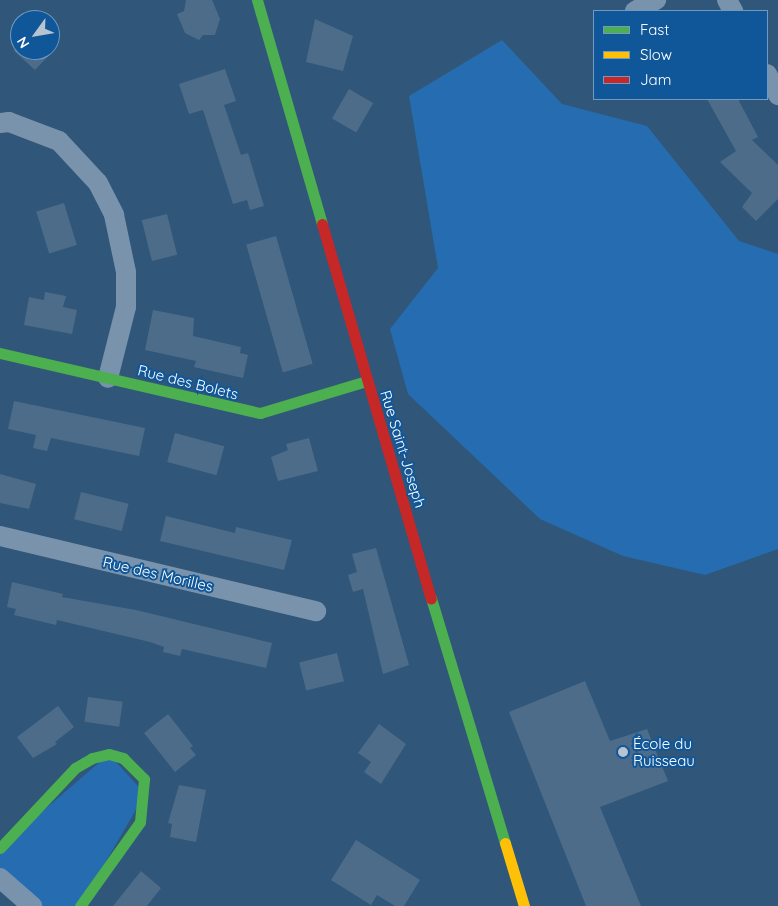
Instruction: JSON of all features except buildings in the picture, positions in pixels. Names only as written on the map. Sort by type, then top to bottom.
[{"type":"street","name":"Rue Saint-Joseph","points":[[257,0],[367,381],[524,906]]},
{"type":"street","points":[[637,10],[656,0]]},
{"type":"street","points":[[768,76],[778,95]]},
{"type":"street","points":[[0,123],[10,122],[59,141],[98,183],[114,216],[126,272],[126,307],[108,378]]},
{"type":"street","name":"Rue des Bolets","points":[[0,353],[260,413],[367,381]]},
{"type":"street","name":"Rue des Morilles","points":[[0,536],[316,612]]},
{"type":"street","points":[[0,848],[75,768],[92,758],[109,754],[123,758],[144,779],[140,822],[80,906]]},
{"type":"street","points":[[0,878],[32,906]]},
{"type":"shaded area","points":[[502,40],[562,104],[647,126],[739,241],[778,254],[778,549],[705,575],[623,556],[540,519],[408,394],[390,329],[438,268],[409,96]]},
{"type":"shaded area","points":[[109,754],[145,794],[80,906],[32,906],[0,878],[0,848]]},
{"type":"traffic: fast","points":[[257,0],[322,224]]},
{"type":"traffic: fast","points":[[0,353],[260,413],[367,381]]},
{"type":"traffic: fast","points":[[431,598],[505,843]]},
{"type":"traffic: fast","points":[[0,848],[75,768],[92,758],[109,754],[123,758],[144,779],[140,822],[80,906]]},
{"type":"traffic: slow","points":[[505,843],[524,906]]},
{"type":"traffic: jam","points":[[322,224],[431,598]]},
{"type":"place","name":"École du Ruisseau","points":[[623,752]]}]
